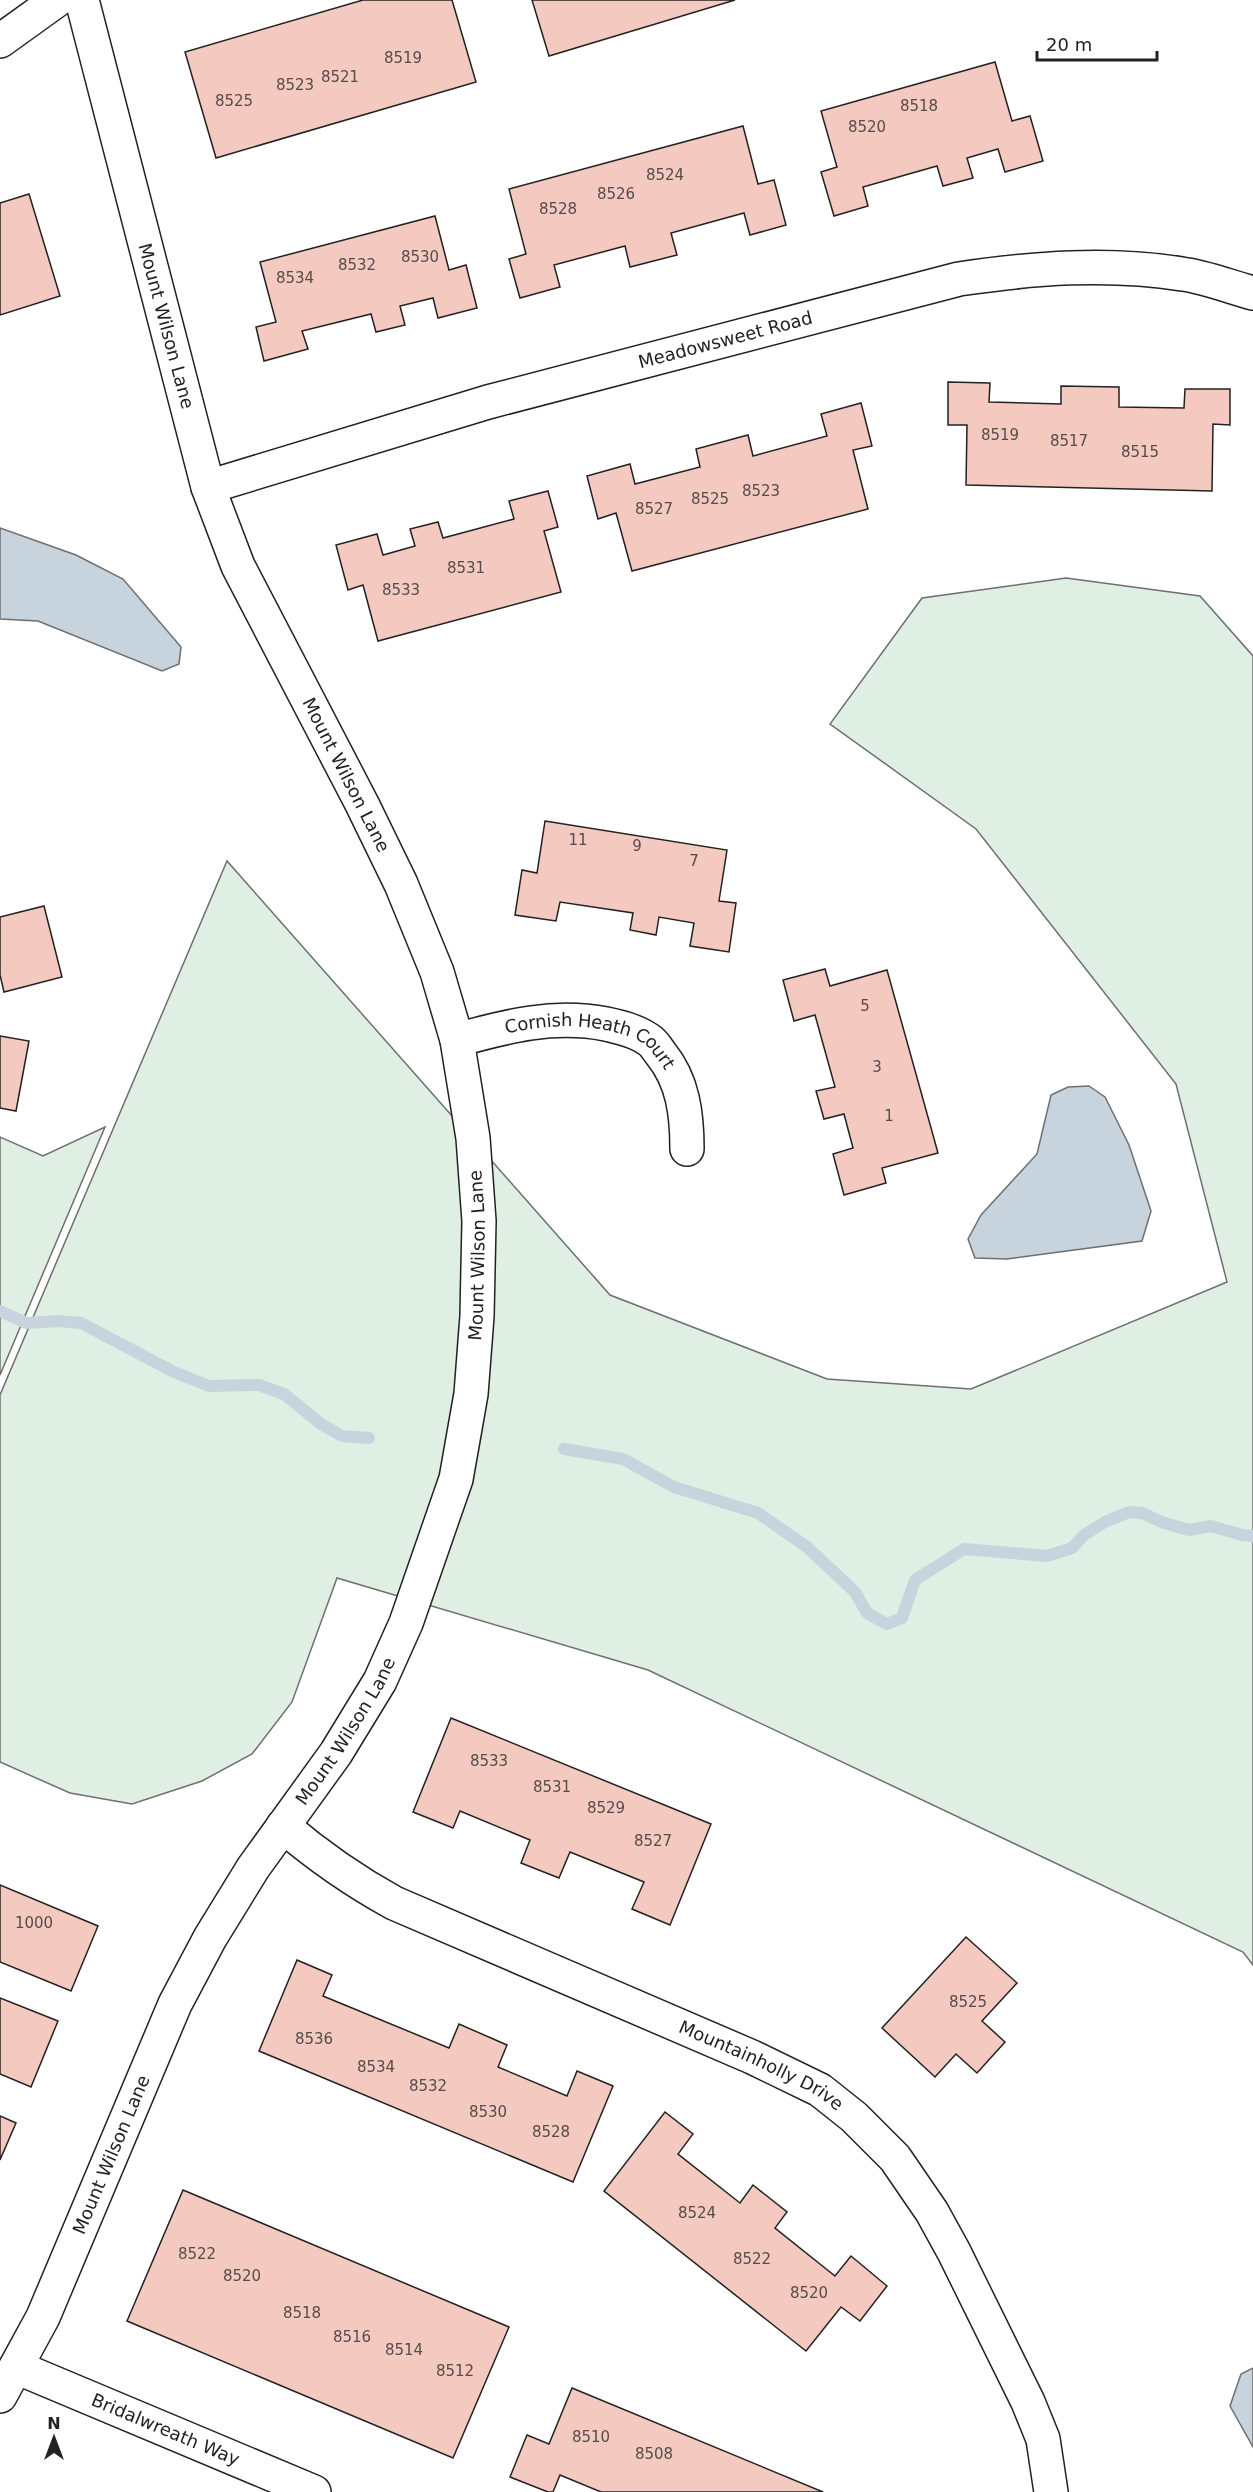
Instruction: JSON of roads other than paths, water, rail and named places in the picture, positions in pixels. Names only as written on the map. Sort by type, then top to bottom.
[{"type":"street","points":[[0,41],[57,0]]},
{"type":"street","name":"Mount Wilson Lane","points":[[0,2396],[43,2317],[175,2004],[210,1938],[254,1868],[336,1753],[380,1681],[406,1623],[456,1479],[471,1394],[477,1316],[479,1221],[473,1138],[457,1040],[437,972],[401,884],[238,566],[208,488],[82,0]]},
{"type":"street","name":"Meadowsweet Road","points":[[208,488],[488,402],[959,279],[1011,271],[1071,267],[1123,269],[1183,274],[1253,293]]},
{"type":"street","name":"Cornish Heath Court","points":[[457,1040],[512,1025],[554,1019],[590,1021],[623,1028],[650,1040],[670,1065],[681,1093],[687,1122],[687,1149]]},
{"type":"street","name":"Mountainholly Drive","points":[[283,1826],[328,1863],[354,1881],[394,1903],[752,2057],[820,2090],[854,2117],[895,2158],[932,2212],[954,2252],[1028,2402],[1043,2439],[1051,2492]]},
{"type":"street","name":"Bridalwreath Way","points":[[16,2367],[309,2491]]},
{"type":"waterway","points":[[0,1311],[26,1323],[59,1321],[81,1323],[174,1372],[209,1386],[259,1385],[284,1394],[321,1424],[342,1436],[369,1438]]},
{"type":"waterway","points":[[564,1449],[623,1459],[674,1487],[758,1513],[807,1547],[855,1592],[867,1613],[887,1624],[902,1618],[915,1580],[964,1549],[1047,1556],[1072,1548],[1084,1535],[1105,1522],[1129,1512],[1142,1513],[1164,1523],[1189,1530],[1211,1526],[1253,1536]]}]
